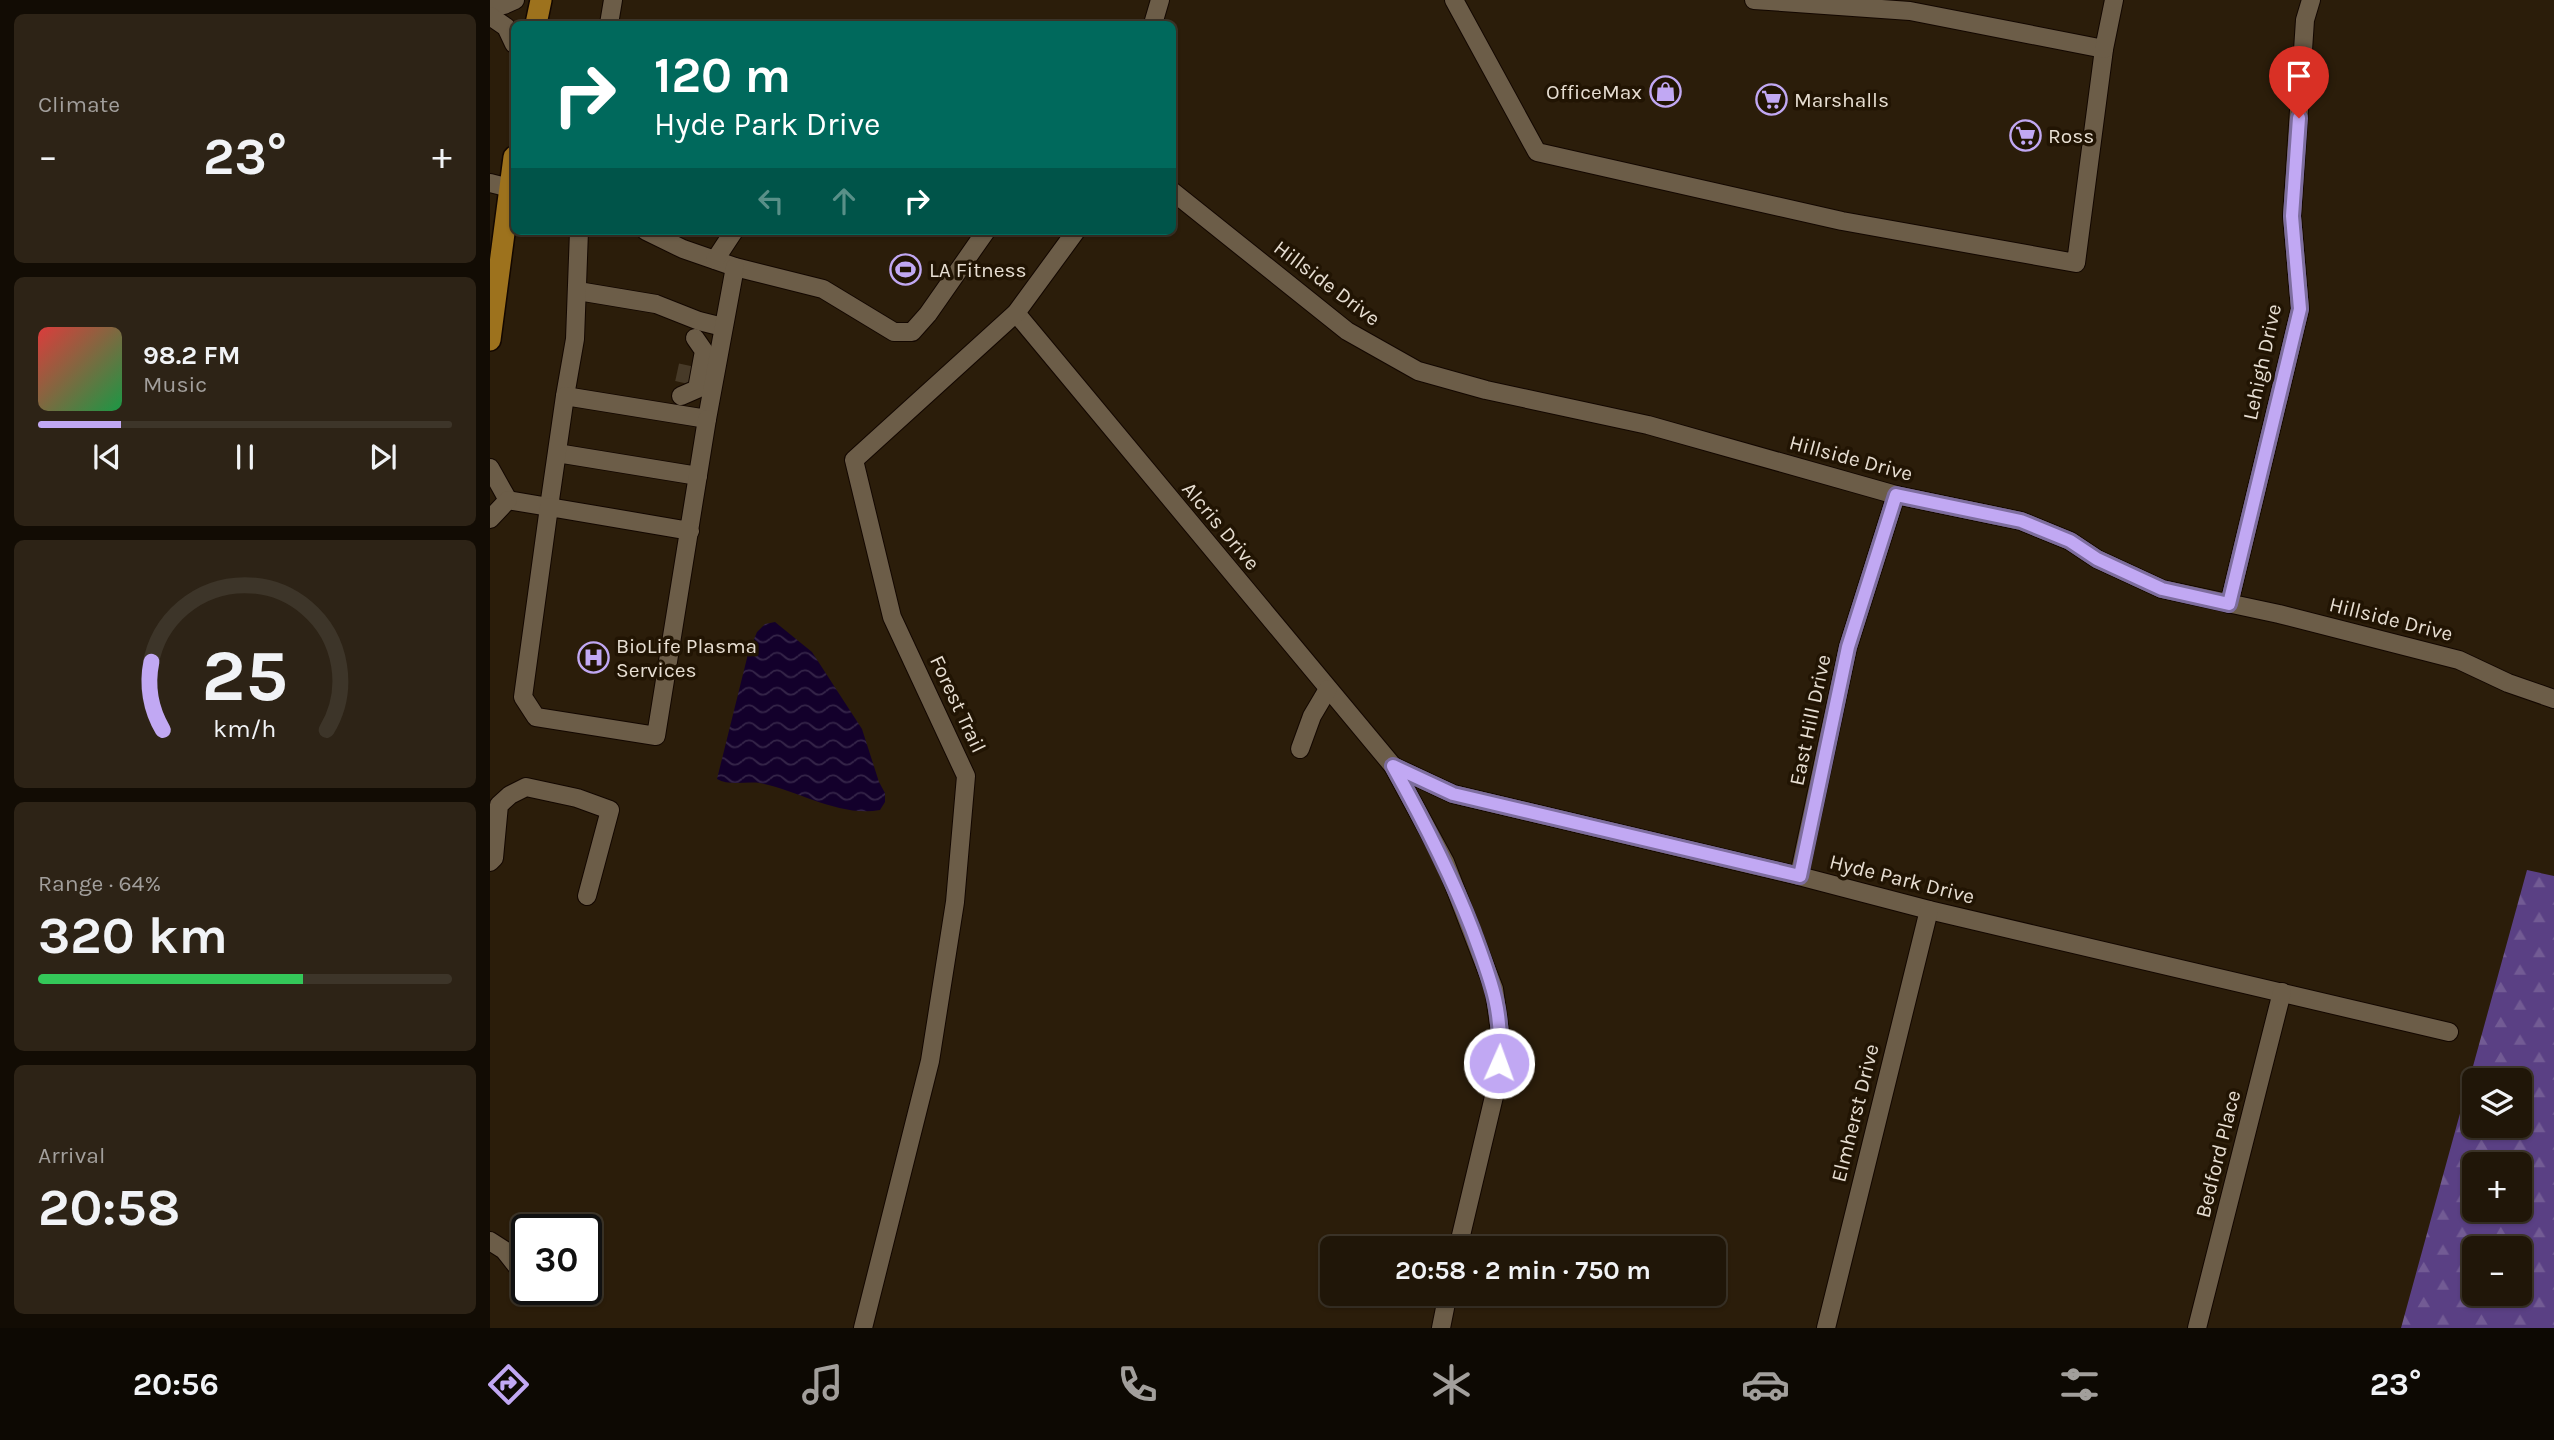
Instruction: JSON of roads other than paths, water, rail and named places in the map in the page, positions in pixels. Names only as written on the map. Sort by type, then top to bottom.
[{"type":"main road","points":[[538,21],[541,0]]},
{"type":"main road","points":[[490,340],[505,186],[511,167]]},
{"type":"street","points":[[490,8],[515,0]]},
{"type":"street","points":[[610,21],[613,0]]},
{"type":"street","points":[[1154,21],[1160,0]]},
{"type":"street","points":[[1454,0],[1537,152],[1842,220],[2076,263],[2104,49],[2114,0]]},
{"type":"street","points":[[1754,0],[1910,12],[2104,49]]},
{"type":"street","name":"Lehigh Drive","points":[[2229,604],[2300,309],[2292,216],[2305,20],[2311,0]]},
{"type":"street","points":[[490,16],[506,27],[511,38]]},
{"type":"street","name":"Hillside Drive","points":[[1176,194],[1347,331],[1418,371],[1486,390],[1648,425],[1896,495],[2021,521],[2070,541],[2097,559],[2162,589],[2279,614],[2459,660],[2508,683],[2554,699]]},
{"type":"street","points":[[579,235],[575,339],[523,696],[536,717],[656,736],[707,419],[735,267]]},
{"type":"street","points":[[654,235],[683,249],[735,267],[823,289],[894,332],[912,332],[928,314],[983,235]]},
{"type":"street","points":[[715,260],[731,235]]},
{"type":"street","name":"Forest Trail","points":[[863,1328],[930,1060],[955,902],[966,776],[892,617],[854,460],[1016,313],[1073,235]]},
{"type":"street","points":[[791,264],[792,282]]},
{"type":"street","points":[[578,291],[656,304],[697,330],[723,327]]},
{"type":"street","name":"Alcris Drive","points":[[1016,313],[1393,766]]},
{"type":"street","points":[[689,360],[697,330]]},
{"type":"street","points":[[676,414],[682,389],[697,389],[704,351],[697,330]]},
{"type":"street","points":[[565,396],[707,419]]},
{"type":"street","points":[[557,453],[698,476]]},
{"type":"street","points":[[490,468],[508,500]]},
{"type":"street","name":"East Hill Drive","points":[[1800,876],[1848,647],[1896,495]]},
{"type":"street","points":[[508,500],[690,531]]},
{"type":"street","points":[[490,519],[508,500]]},
{"type":"street","points":[[1300,750],[1312,716],[1328,689]]},
{"type":"street","points":[[1393,766],[1445,862],[1494,989],[1501,1039],[1496,1088],[1461,1236]]},
{"type":"street","name":"Hyde Park Drive","points":[[1393,766],[1453,794],[1800,876],[1929,910],[2449,1032]]},
{"type":"street","points":[[490,862],[494,858],[494,804],[526,787],[610,810],[587,896]]},
{"type":"street","name":"Elmherst Drive","points":[[1826,1328],[1929,910]]},
{"type":"street","name":"Bedford Place","points":[[2197,1328],[2282,992]]},
{"type":"street","points":[[490,1241],[505,1250],[511,1258]]},
{"type":"street","points":[[1441,1328],[1445,1306]]},
{"type":"water","points":[[775,622],[812,652],[862,729],[885,793],[885,802],[880,810],[850,810],[760,783],[732,783],[717,779],[748,654],[757,632],[765,624]]},
{"type":"tunnel","points":[[684,383],[689,360]]},
{"type":"place","name":"OfficeMax","points":[[1665,92]]},
{"type":"place","name":"Marshalls","points":[[1771,100]]},
{"type":"place","name":"Ross","points":[[2025,136]]},
{"type":"place","name":"LA Fitness","points":[[906,270]]},
{"type":"place","name":"BioLife Plasma Services","points":[[593,658]]}]
